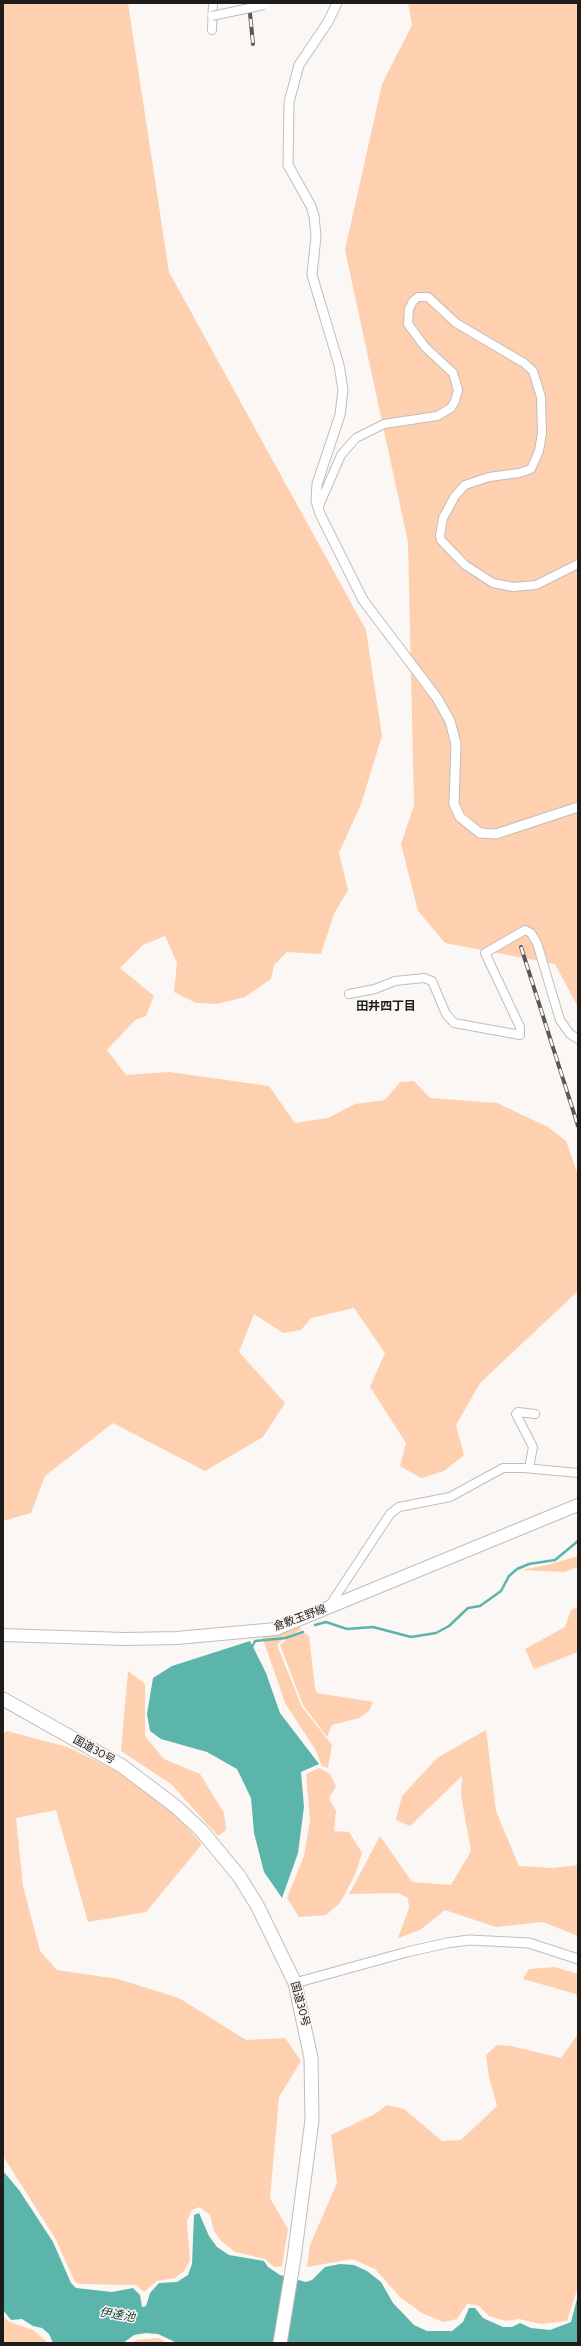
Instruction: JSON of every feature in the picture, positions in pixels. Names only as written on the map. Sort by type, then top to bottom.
[{"type":"highway","name":"国道30号","points":[[3,1699],[122,1766],[148,1784],[201,1830],[239,1876],[256,1904],[295,1983],[307,2031],[312,2089],[308,2155],[294,2258],[280,2343]]},
{"type":"highway","name":"国道30号","points":[[3,1706],[67,1735]]},
{"type":"main road","name":"倉敷玉野線","points":[[3,1635],[124,1639],[177,1638],[276,1629],[578,1505]]},
{"type":"street","points":[[212,30],[213,3]]},
{"type":"street","points":[[337,3],[328,22],[299,65],[289,102],[287,157],[291,172],[311,206],[314,216],[316,236],[312,275],[342,378],[343,399],[340,415],[316,484],[316,501],[318,508],[363,600],[437,698],[450,721],[456,744],[454,804],[460,817],[480,833],[496,834],[578,807]]},
{"type":"street","points":[[212,16],[264,5]]},
{"type":"street","points":[[318,508],[341,455],[356,438],[384,424],[437,416],[451,408],[455,401],[458,390],[453,373],[425,347],[408,324],[409,309],[414,301],[418,297],[428,297],[456,323],[524,363],[533,371],[541,397],[542,433],[540,451],[531,469],[518,473],[489,476],[465,485],[455,496],[443,518],[440,536],[441,540],[465,565],[493,583],[513,587],[536,585],[578,564]]},
{"type":"street","points":[[349,994],[374,989],[395,981],[424,978],[432,981],[446,1014],[454,1023],[520,1035],[520,1026],[485,954],[525,930],[531,933],[537,943],[560,1020],[570,1034],[578,1039]]},
{"type":"street","points":[[529,1468],[533,1447],[516,1414],[518,1412],[535,1414]]},
{"type":"street","points":[[328,1608],[390,1514],[399,1507],[450,1497],[503,1468],[529,1468],[578,1473]]},
{"type":"street","points":[[295,1983],[407,1952],[447,1943],[469,1940],[529,1943],[578,1959]]},
{"type":"shaded area","points":[[3,3],[128,3],[169,272],[366,630],[382,736],[361,804],[339,853],[348,890],[334,914],[321,954],[287,952],[274,965],[271,979],[245,997],[217,1004],[196,1003],[174,992],[177,963],[165,936],[143,945],[120,968],[154,996],[146,1016],[135,1020],[107,1050],[126,1075],[169,1072],[269,1086],[295,1123],[328,1118],[355,1104],[385,1100],[400,1082],[414,1081],[430,1098],[497,1103],[548,1127],[566,1141],[578,1175],[578,1291],[480,1383],[456,1425],[464,1455],[444,1471],[421,1478],[400,1466],[406,1443],[370,1387],[385,1353],[354,1308],[311,1318],[301,1330],[283,1333],[254,1314],[239,1352],[285,1403],[263,1437],[205,1471],[113,1423],[45,1476],[31,1513],[3,1521]]},
{"type":"shaded area","points":[[408,3],[578,3],[578,1007],[555,964],[445,943],[418,911],[401,844],[414,805],[408,542],[345,250],[382,84],[412,25]]},
{"type":"shaded area","points":[[578,1556],[578,1567],[564,1572],[521,1570],[547,1565]]},
{"type":"shaded area","points":[[578,1607],[578,1652],[534,1669],[525,1649],[565,1627],[571,1610]]},
{"type":"shaded area","points":[[300,1627],[302,1629],[282,1640],[277,1645],[302,1707],[332,1745],[328,1768],[322,1766],[315,1749],[285,1703],[262,1636]]},
{"type":"shaded area","points":[[305,1633],[309,1636],[315,1688],[317,1693],[373,1702],[369,1711],[359,1718],[332,1725],[327,1737],[303,1705],[280,1645],[287,1639]]},
{"type":"shaded area","points":[[128,1671],[145,1684],[145,1736],[164,1759],[200,1774],[224,1813],[226,1830],[218,1836],[171,1784],[121,1751]]},
{"type":"shaded area","points":[[486,1730],[496,1811],[519,1866],[552,1868],[578,1865],[578,1936],[543,1922],[496,1927],[445,1910],[420,1930],[398,1938],[409,1908],[408,1898],[398,1893],[349,1894],[380,1836],[412,1882],[451,1885],[471,1851],[461,1795],[462,1776],[410,1826],[396,1820],[402,1796],[437,1758]]},
{"type":"shaded area","points":[[7,1731],[67,1747],[126,1775],[170,1809],[202,1844],[146,1912],[88,1922],[56,1810],[16,1818],[23,1886],[40,1951],[57,1970],[118,1979],[179,1998],[246,2040],[285,2038],[301,2061],[279,2097],[270,2198],[288,2229],[282,2266],[274,2267],[265,2259],[235,2252],[221,2241],[214,2231],[210,2215],[200,2207],[192,2210],[187,2221],[190,2261],[184,2271],[175,2278],[157,2281],[144,2292],[136,2285],[80,2284],[75,2282],[55,2238],[3,2156],[3,1734]]},
{"type":"shaded area","points":[[319,1768],[330,1774],[336,1786],[329,1798],[336,1811],[334,1831],[349,1832],[362,1853],[355,1875],[340,1903],[326,1915],[299,1917],[287,1898],[304,1856],[310,1820],[306,1774]]},
{"type":"shaded area","points":[[555,1967],[578,1974],[578,2002],[576,1994],[523,1979],[529,1969]]},
{"type":"shaded area","points":[[578,2034],[578,2287],[567,2321],[541,2324],[519,2319],[506,2321],[489,2316],[478,2305],[467,2304],[457,2319],[443,2322],[422,2313],[401,2298],[375,2269],[352,2259],[307,2267],[310,2245],[337,2183],[331,2135],[375,2114],[387,2105],[404,2109],[442,2141],[461,2140],[497,2106],[489,2077],[486,2055],[497,2045],[511,2046],[561,2058]]},
{"type":"shaded area","points":[[3,2317],[10,2322],[33,2330],[48,2343],[3,2343]]},
{"type":"shaded area","points":[[159,2338],[167,2343],[134,2343],[136,2340]]},
{"type":"water","points":[[250,1641],[266,1673],[280,1713],[319,1764],[301,1772],[304,1807],[298,1853],[282,1898],[264,1872],[254,1833],[251,1798],[237,1769],[207,1752],[161,1739],[150,1731],[147,1714],[153,1678],[172,1666]]},
{"type":"water","name":"伊達池","points":[[3,2171],[19,2190],[53,2242],[71,2283],[76,2288],[112,2292],[133,2288],[140,2295],[142,2307],[146,2306],[150,2293],[159,2283],[177,2282],[188,2275],[192,2264],[194,2215],[199,2213],[209,2236],[217,2247],[229,2255],[264,2261],[268,2267],[280,2275],[306,2282],[312,2280],[325,2267],[340,2264],[354,2265],[367,2271],[381,2282],[393,2303],[414,2325],[427,2331],[452,2331],[463,2322],[469,2308],[475,2308],[483,2318],[503,2327],[512,2327],[520,2323],[531,2328],[550,2330],[571,2322],[578,2295],[578,2343],[177,2343],[158,2334],[146,2333],[134,2335],[123,2343],[53,2343],[49,2334],[42,2328],[33,2326],[22,2319],[11,2320],[3,2310]]},
{"type":"waterway","points":[[315,1625],[326,1622],[347,1629],[373,1627],[411,1637],[436,1633],[449,1626],[468,1608],[480,1606],[501,1591],[509,1576],[517,1569],[529,1564],[555,1560],[578,1541]]},
{"type":"waterway","points":[[251,1649],[255,1641],[286,1638],[303,1632]]},
{"type":"railway","points":[[249,3],[253,44]]},
{"type":"railway","points":[[521,947],[578,1126]]},
{"type":"district","name":"田井四丁目","points":[[386,1006]]}]
